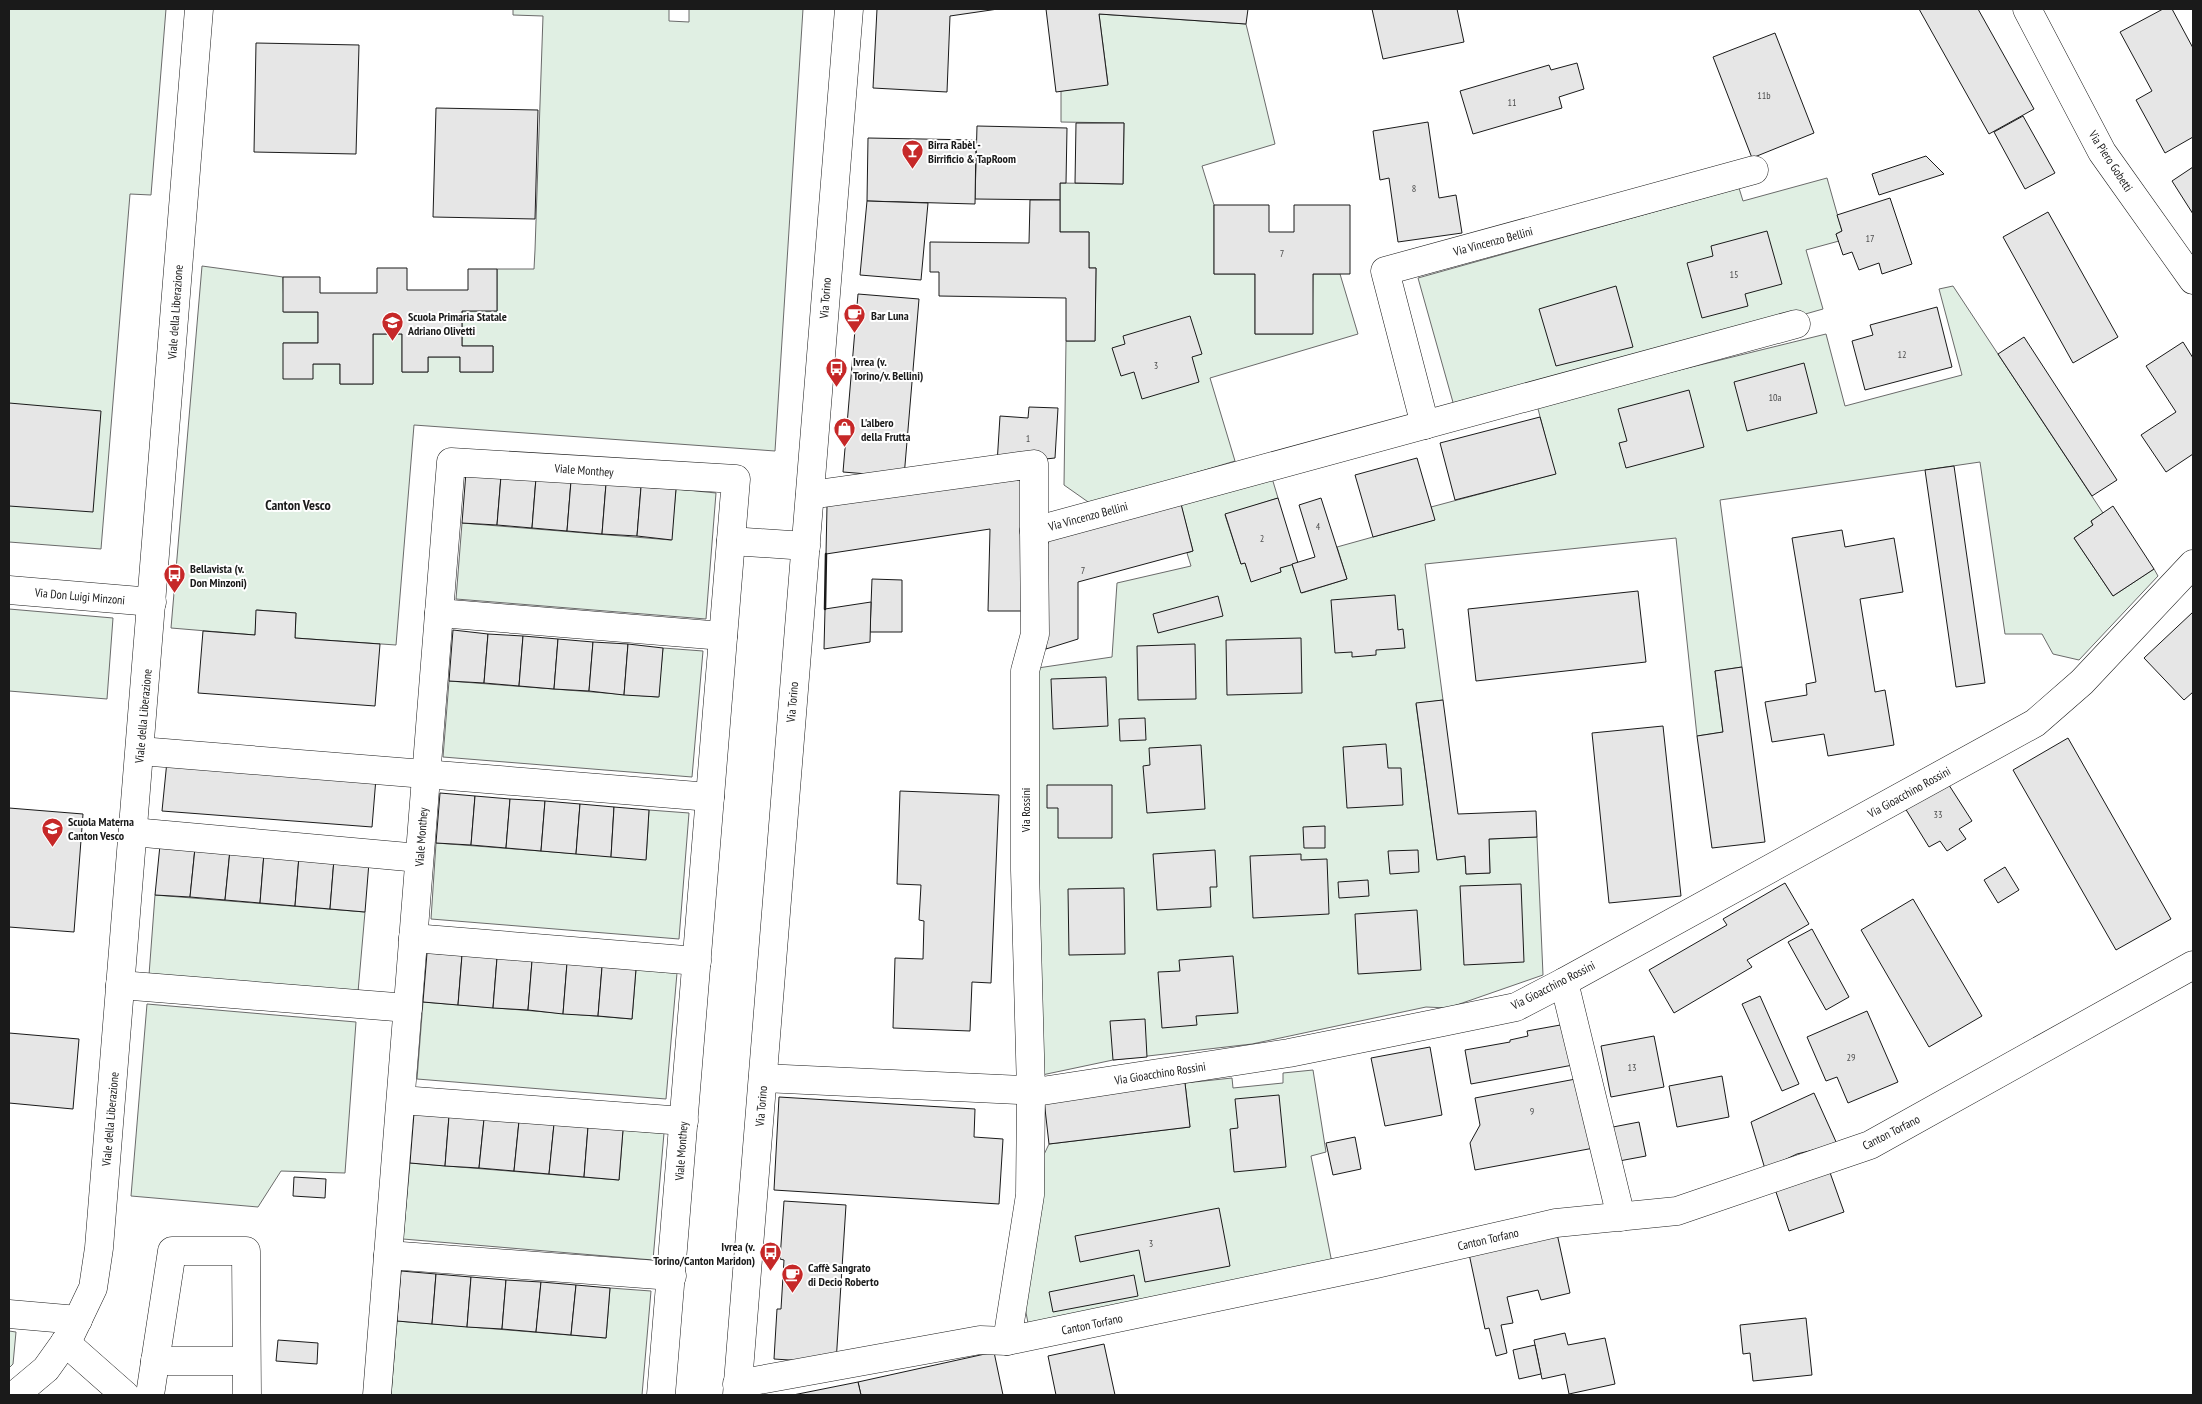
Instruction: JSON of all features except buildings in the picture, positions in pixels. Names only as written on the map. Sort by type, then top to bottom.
[{"type":"street","name":"Viale della Liberazione","points":[[15,1395],[46,1369],[72,1331],[93,1288],[99,1248],[199,9]]},
{"type":"street","name":"Via Torino","points":[[737,1389],[849,9]]},
{"type":"street","name":"Via Piero Gobetti","points":[[2027,9],[2102,152],[2193,280]]},
{"type":"street","name":"Via Vincenzo Bellini","points":[[1425,425],[1384,271],[1754,170]]},
{"type":"street","name":"Via Vincenzo Bellini","points":[[810,495],[1034,464],[1034,531],[1796,324]]},
{"type":"street","name":"Viale Monthey","points":[[377,1395],[451,462],[736,480],[661,1395]]},
{"type":"street","name":"Via Rossini","points":[[1007,1342],[1030,1195],[1031,1091],[1025,870],[1025,671],[1035,634],[1034,531]]},
{"type":"street","points":[[730,541],[806,546]]},
{"type":"street","name":"Via Gioacchino Rossini","points":[[763,1078],[1042,1091],[1289,1053],[1516,1007],[2035,723],[2082,682],[2193,564]]},
{"type":"street","name":"Via Don Luigi Minzoni","points":[[9,590],[152,602]]},
{"type":"street","points":[[439,613],[723,636]]},
{"type":"street","points":[[140,751],[710,797]]},
{"type":"street","points":[[133,832],[420,858]]},
{"type":"street","points":[[413,938],[697,961]]},
{"type":"street","name":"Canton Torfano","points":[[737,1389],[980,1340],[1007,1342],[1556,1224],[1677,1212],[1870,1145],[2193,965]]},
{"type":"street","points":[[1564,982],[1621,1217]]},
{"type":"street","points":[[120,985],[408,1008]]},
{"type":"street","points":[[401,1100],[684,1121]]},
{"type":"street","points":[[150,1395],[172,1251],[246,1251],[247,1395]]},
{"type":"street","points":[[388,1255],[672,1276]]},
{"type":"street","points":[[9,1314],[72,1331],[125,1395]]},
{"type":"street","points":[[155,1361],[246,1361]]},
{"type":"green space","points":[[9,9],[166,9],[151,195],[130,194],[101,549],[9,542]]},
{"type":"green space","name":"Scuola Primaria Statale Adriano Olivetti","points":[[513,9],[669,9],[669,21],[689,22],[689,9],[803,9],[775,451],[414,425],[396,645],[295,638],[296,613],[257,610],[255,635],[171,628],[202,266],[283,277],[284,312],[318,312],[318,343],[283,343],[313,364],[340,364],[340,384],[373,384],[373,334],[402,334],[402,372],[428,372],[428,357],[460,357],[460,372],[493,372],[493,346],[462,346],[462,311],[497,311],[497,269],[534,269],[543,16],[513,15]]},
{"type":"green space","points":[[1099,14],[1246,24],[1275,144],[1202,166],[1214,205],[1214,274],[1255,274],[1255,334],[1312,334],[1313,274],[1340,274],[1358,334],[1210,378],[1235,461],[1091,504],[1064,485],[1066,341],[1095,341],[1096,268],[1089,268],[1089,232],[1060,232],[1060,183],[1123,184],[1124,123],[1061,122],[1061,91],[1108,84]]},
{"type":"green space","points":[[1827,178],[1842,231],[1836,234],[1839,241],[1806,250],[1823,309],[1456,413],[1418,278],[1739,188],[1743,201]]},
{"type":"green space","points":[[1953,286],[2103,513],[2091,521],[2093,525],[2074,538],[2113,596],[2154,569],[2158,576],[2079,660],[2053,654],[2042,634],[2005,634],[1980,462],[1720,500],[1742,667],[1715,671],[1723,732],[1697,736],[1676,538],[1425,564],[1443,700],[1416,704],[1437,859],[1465,856],[1466,874],[1490,873],[1489,839],[1537,837],[1543,975],[1448,1008],[1426,1007],[1252,1044],[1113,1060],[1042,1075],[1031,669],[1112,657],[1117,583],[1191,566],[1187,553],[1193,551],[1181,505],[1272,478],[1278,498],[1225,515],[1241,564],[1245,563],[1251,581],[1281,572],[1280,568],[1292,564],[1302,593],[1347,579],[1337,547],[1434,520],[1431,507],[1555,474],[1537,405],[1826,334],[1845,406],[1962,375],[1939,289]]},
{"type":"green space","points":[[676,489],[716,493],[706,619],[456,599],[462,523],[671,540]]},
{"type":"green space","points":[[9,609],[113,618],[107,699],[9,691]]},
{"type":"green space","points":[[663,648],[703,651],[692,777],[443,757],[449,681],[658,697]]},
{"type":"green space","points":[[649,810],[689,813],[679,939],[431,919],[436,843],[646,859]]},
{"type":"green space","points":[[155,895],[365,912],[358,992],[149,975]]},
{"type":"green space","points":[[636,969],[677,973],[666,1099],[417,1079],[423,1002],[632,1019]]},
{"type":"green space","points":[[147,1004],[356,1022],[345,1173],[281,1171],[258,1207],[131,1196]]},
{"type":"green space","points":[[1313,1070],[1326,1152],[1311,1156],[1332,1263],[1028,1323],[1022,1292],[1038,1167],[1049,1144],[1190,1127],[1185,1083],[1232,1078],[1233,1088],[1283,1083],[1283,1073]]},
{"type":"green space","points":[[623,1130],[664,1133],[653,1260],[403,1239],[410,1163],[619,1180]]},
{"type":"green space","points":[[610,1288],[651,1291],[642,1395],[391,1395],[397,1321],[606,1338]]},
{"type":"green space","points":[[9,1331],[16,1332],[13,1364],[9,1368]]},
{"type":"wall","points":[[825,609],[826,554]]},
{"type":"place","name":"Birra Rabèl - Birrificio & TapRoom","points":[[912,170]]},
{"type":"place","name":"Bar Luna","points":[[855,334]]},
{"type":"place","name":"Scuola Primaria Statale Adriano Olivetti","points":[[392,342]]},
{"type":"place","name":"Ivrea (v. Torino/v. Bellini)","points":[[837,387]]},
{"type":"place","name":"L'albero della Frutta","points":[[845,448]]},
{"type":"place","name":"Bellavista (v. Don Minzoni)","points":[[174,594]]},
{"type":"place","name":"Scuola Materna Canton Vesco","points":[[52,847]]},
{"type":"place","name":"Ivrea (v. Torino/Canton Maridon)","points":[[771,1272]]},
{"type":"place","name":"Caffè Sangrato di Decio Roberto","points":[[792,1293]]},
{"type":"district","name":"Canton Vesco","points":[[298,505]]}]
